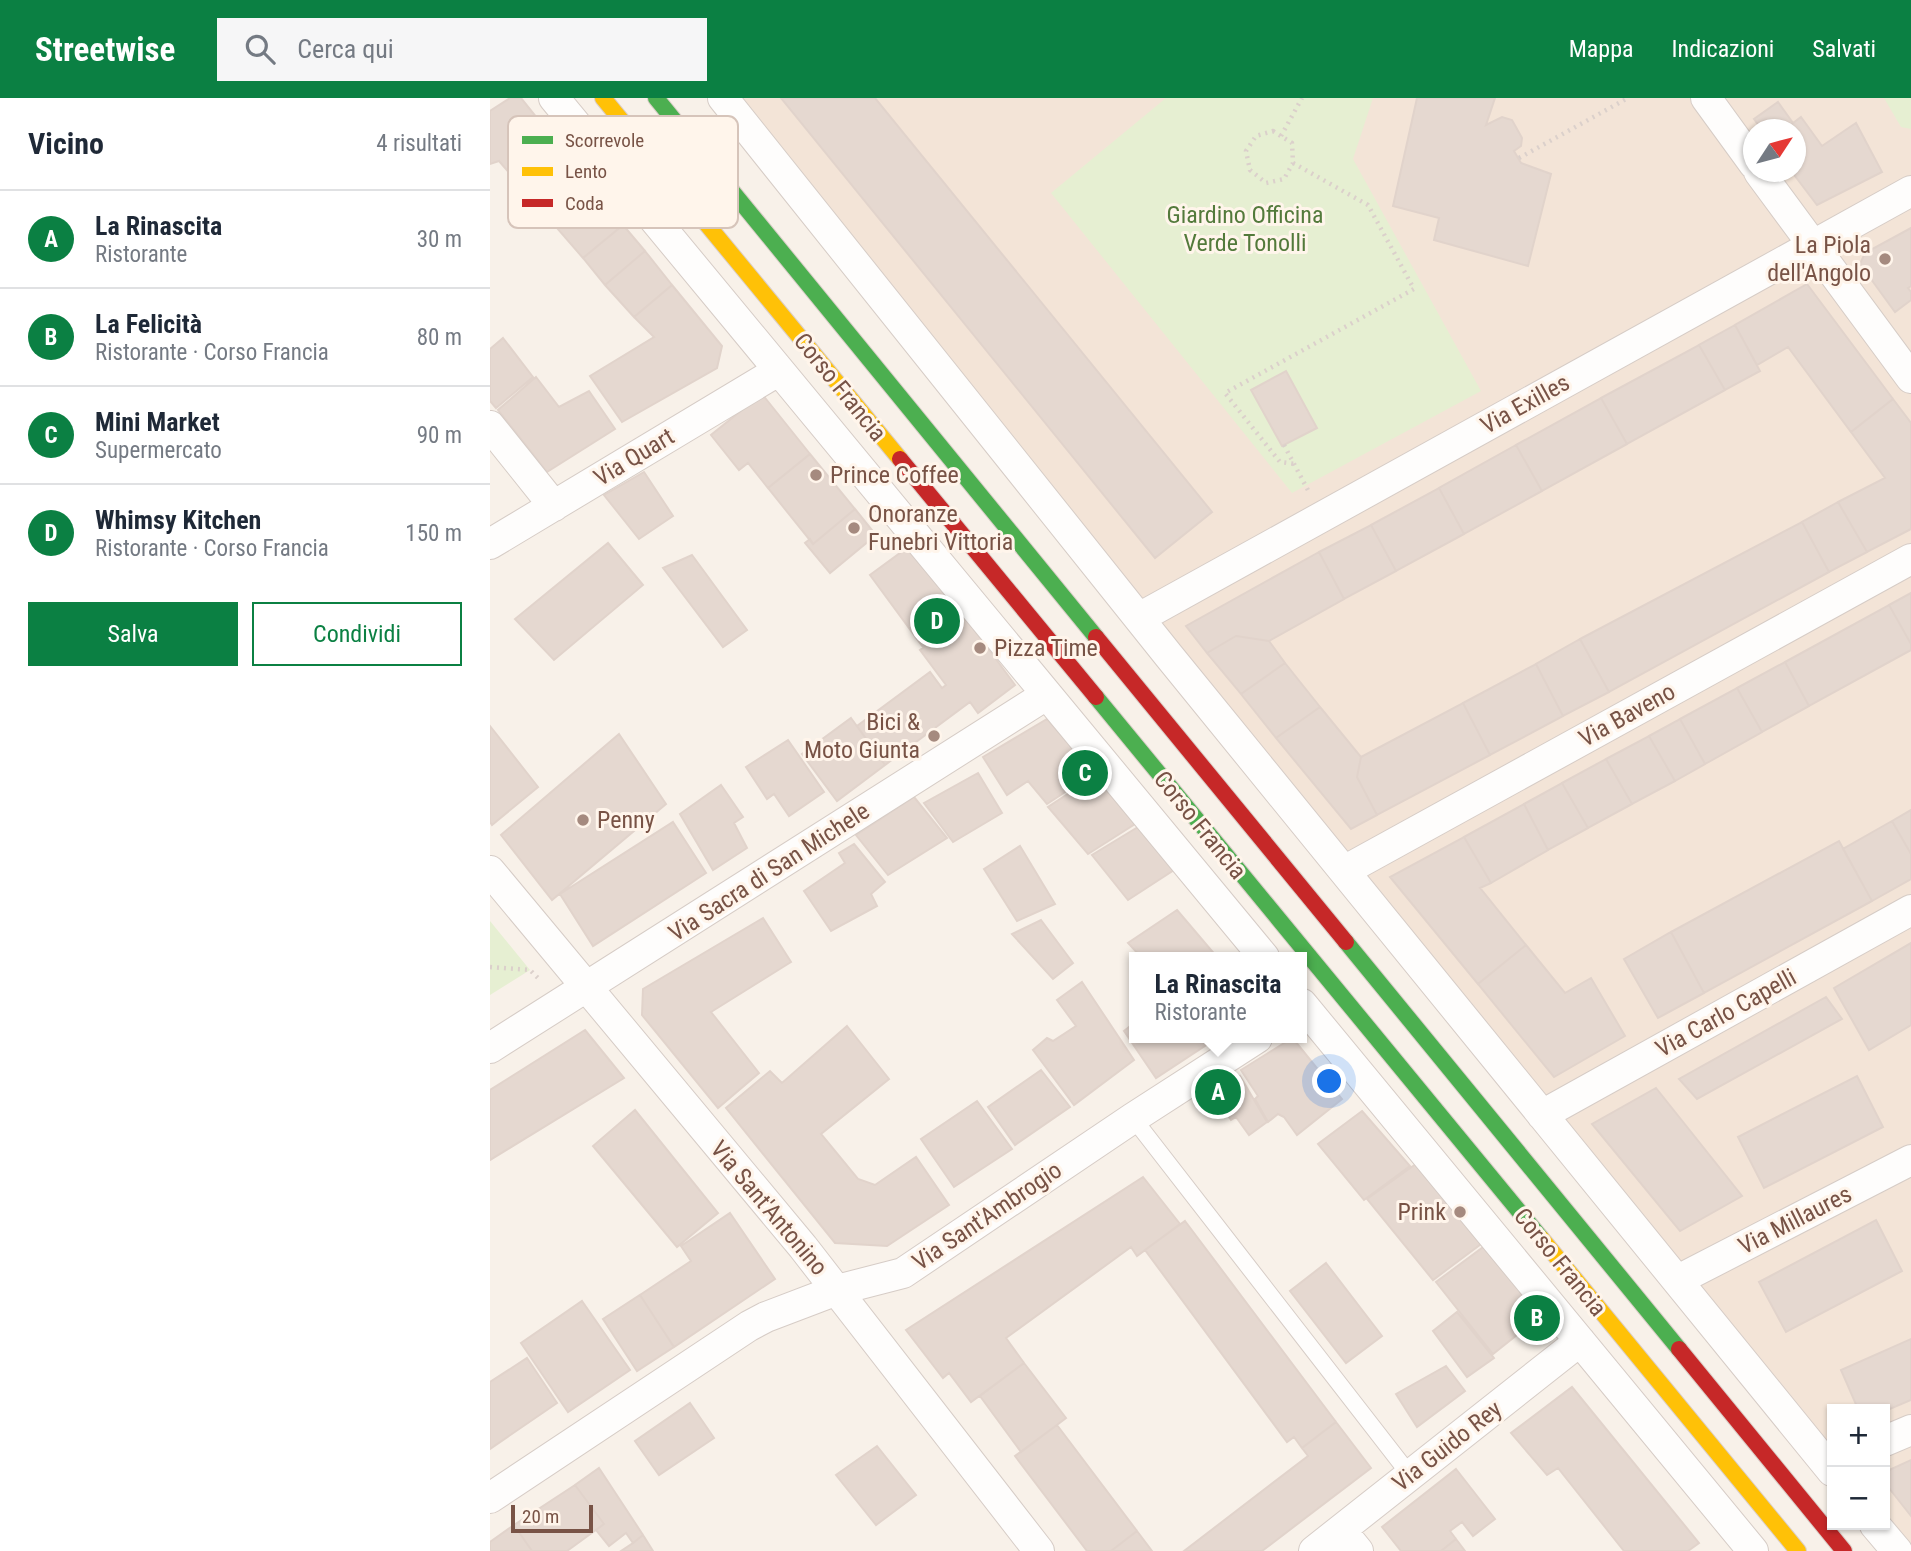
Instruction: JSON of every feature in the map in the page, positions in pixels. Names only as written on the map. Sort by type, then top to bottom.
[{"type":"main road","name":"Corso Francia","points":[[603,98],[618,116]]},
{"type":"main road","name":"Corso Francia","points":[[656,98],[671,116]]},
{"type":"main road","name":"Corso Francia","points":[[738,198],[1844,1551]]},
{"type":"main road","name":"Corso Francia","points":[[710,228],[1305,952]]},
{"type":"main road","name":"Corso Francia","points":[[1307,954],[1798,1551]]},
{"type":"street","name":"Corso Francia","points":[[554,98],[569,116]]},
{"type":"street","points":[[723,98],[737,116]]},
{"type":"street","points":[[1706,98],[1743,148]]},
{"type":"street","points":[[738,117],[1139,618],[1827,1462]]},
{"type":"street","points":[[1766,182],[1911,378]]},
{"type":"street","name":"Via Exilles","points":[[1139,618],[1911,191]]},
{"type":"street","name":"Corso Francia","points":[[661,228],[1260,952]]},
{"type":"street","name":"Via Quart","points":[[490,544],[778,370]]},
{"type":"street","points":[[490,426],[554,506]]},
{"type":"street","name":"Via Baveno","points":[[1344,871],[1911,559]]},
{"type":"street","name":"Via Sacra di San Michele","points":[[490,1048],[587,989],[1046,695]]},
{"type":"street","name":"Via Sant'Antonino","points":[[490,871],[837,1290],[1039,1551]]},
{"type":"street","name":"Via Carlo Capelli","points":[[1542,1115],[1911,910]]},
{"type":"street","name":"Corso Francia","points":[[1307,1012],[1753,1551]]},
{"type":"street","name":"Via Sant'Ambrogio","points":[[490,1498],[749,1326],[837,1290],[904,1273],[1249,1043]]},
{"type":"street","name":"Via Millaures","points":[[1678,1280],[1911,1160]]},
{"type":"street","name":"Via Guido Rey","points":[[1314,1551],[1350,1541],[1410,1475],[1580,1341]]},
{"type":"street","points":[[1890,1439],[1911,1430]]},
{"type":"street","points":[[1879,1530],[1897,1551]]},
{"type":"lane","points":[[1133,1118],[1410,1475]]},
{"type":"path","points":[[1281,136],[1302,98]]},
{"type":"path","points":[[1519,158],[1628,98]]},
{"type":"path","points":[[1273,131],[1281,136],[1292,143],[1293,163],[1284,179],[1266,183],[1250,170],[1246,152],[1256,136],[1273,131]]},
{"type":"path","points":[[1293,163],[1368,205],[1414,289],[1225,393],[1280,462],[1294,464]]},
{"type":"path","points":[[1284,445],[1320,517]]},
{"type":"path","points":[[490,967],[530,970],[542,981]]},
{"type":"shaded area","points":[[727,98],[1911,98],[1911,1548],[1890,1522],[1890,1404],[1827,1404],[1827,1446]]},
{"type":"green space","name":"Giardino Officina Verde Tonolli","points":[[1166,98],[1373,98],[1353,159],[1481,391],[1292,493],[1051,193]]},
{"type":"green space","points":[[1884,98],[1911,98],[1911,129],[1901,127]]},
{"type":"green space","points":[[490,921],[530,970],[490,995]]},
{"type":"building","points":[[510,98],[521,98],[535,116],[508,116],[508,171],[499,161],[490,164],[490,111]]},
{"type":"building","points":[[781,98],[875,98],[1212,512],[1155,558]]},
{"type":"building","points":[[1417,98],[1495,98],[1486,125],[1502,117],[1512,120],[1522,138],[1521,146],[1514,151],[1521,163],[1551,174],[1528,266],[1434,240],[1439,218],[1393,206]]},
{"type":"building","points":[[1778,102],[1790,119],[1754,119]]},
{"type":"building","points":[[1856,123],[1882,172],[1817,205],[1800,182],[1806,182],[1806,124],[1822,146]]},
{"type":"building","points":[[557,228],[619,228],[583,258]]},
{"type":"building","points":[[619,228],[626,228],[645,251],[605,285],[583,258]]},
{"type":"building","points":[[1911,228],[1911,286],[1908,288],[1911,300],[1895,312],[1860,264],[1865,253]]},
{"type":"building","points":[[645,251],[672,285],[634,317],[605,285]]},
{"type":"building","points":[[1807,284],[1893,399],[1851,432],[1788,347],[1757,365],[1735,325]]},
{"type":"building","points":[[672,285],[722,346],[717,368],[622,422],[590,376],[654,337],[634,317]]},
{"type":"building","points":[[1735,325],[1760,371],[1725,390],[1699,345]]},
{"type":"building","points":[[503,338],[533,377],[496,408],[490,401],[490,349]]},
{"type":"building","points":[[1699,345],[1725,390],[1627,444],[1601,398]]},
{"type":"building","points":[[1286,371],[1317,428],[1282,446],[1251,390]]},
{"type":"building","points":[[536,377],[559,407],[589,391],[615,429],[547,472],[498,410]]},
{"type":"building","points":[[762,394],[810,454],[768,488],[748,463],[739,470],[711,435]]},
{"type":"building","points":[[1601,398],[1627,444],[1542,491],[1516,445]]},
{"type":"building","points":[[1893,399],[1911,423],[1911,529],[1867,552],[1838,502],[1885,478],[1851,432]]},
{"type":"building","points":[[1516,445],[1542,491],[1464,534],[1439,488]]},
{"type":"building","points":[[810,454],[855,509],[813,544],[768,488]]},
{"type":"building","points":[[644,472],[673,516],[639,539],[604,495]]},
{"type":"building","points":[[1439,488],[1464,534],[1396,571],[1371,525]]},
{"type":"building","points":[[1838,502],[1867,552],[1829,572],[1802,522]]},
{"type":"building","points":[[855,509],[876,535],[830,573],[805,543],[810,539],[813,544]]},
{"type":"building","points":[[1802,522],[1829,572],[1609,692],[1580,639]]},
{"type":"building","points":[[1371,525],[1396,571],[1344,599],[1319,552]]},
{"type":"building","points":[[608,543],[643,585],[554,660],[515,619]]},
{"type":"building","points":[[911,545],[965,617],[923,647],[870,575]]},
{"type":"building","points":[[1319,552],[1344,599],[1269,641],[1236,636],[1207,653],[1186,626]]},
{"type":"building","points":[[692,555],[747,630],[723,647],[663,568]]},
{"type":"building","points":[[1911,593],[1911,644],[1889,605]]},
{"type":"building","points":[[1889,605],[1911,644],[1911,650],[1809,706],[1785,662]]},
{"type":"building","points":[[965,617],[1015,685],[978,713],[970,702],[885,765],[857,726],[930,672],[942,688],[946,685],[920,650]]},
{"type":"building","points":[[1236,636],[1269,641],[1285,663],[1241,694],[1207,653]]},
{"type":"building","points":[[1580,639],[1609,692],[1563,716],[1536,664]]},
{"type":"building","points":[[1785,662],[1809,706],[1762,732],[1737,688]]},
{"type":"building","points":[[1285,663],[1320,707],[1276,738],[1241,694]]},
{"type":"building","points":[[1536,664],[1563,716],[1490,755],[1463,703]]},
{"type":"building","points":[[1737,688],[1762,732],[1705,764],[1680,719]]},
{"type":"building","points":[[1463,703],[1490,755],[1377,815],[1357,777],[1361,757]]},
{"type":"building","points":[[1320,707],[1361,757],[1357,777],[1377,815],[1351,829],[1276,738]]},
{"type":"building","points":[[851,718],[885,765],[837,801],[802,754]]},
{"type":"building","points":[[1047,719],[1094,773],[1047,804],[1028,781],[1007,795],[983,757]]},
{"type":"building","points":[[1680,719],[1705,764],[1675,781],[1649,736]]},
{"type":"building","points":[[490,726],[538,787],[492,825],[490,822]]},
{"type":"building","name":"Penny","points":[[619,734],[666,804],[552,900],[501,835]]},
{"type":"building","points":[[1649,736],[1675,781],[1632,804],[1606,759]]},
{"type":"building","points":[[788,740],[824,792],[789,816],[774,794],[767,799],[746,767]]},
{"type":"building","points":[[1606,759],[1632,804],[1588,828],[1562,783]]},
{"type":"building","points":[[978,773],[1002,813],[953,842],[924,803]]},
{"type":"building","points":[[1095,776],[1135,824],[1088,854],[1048,807]]},
{"type":"building","points":[[1562,783],[1588,828],[1548,850],[1524,804]]},
{"type":"building","points":[[721,785],[743,817],[734,823],[747,848],[713,870],[680,814]]},
{"type":"building","points":[[914,797],[947,838],[888,875],[856,835]]},
{"type":"building","points":[[1524,804],[1548,850],[1491,883],[1464,837]]},
{"type":"building","points":[[1911,810],[1911,854],[1892,821]]},
{"type":"building","points":[[1892,821],[1911,854],[1911,879],[1872,901],[1843,849]]},
{"type":"building","points":[[673,822],[706,873],[593,946],[560,894]]},
{"type":"building","points":[[1138,827],[1174,870],[1128,900],[1092,855]]},
{"type":"building","points":[[1464,837],[1491,883],[1480,888],[1526,945],[1478,984],[1390,877]]},
{"type":"building","points":[[1839,841],[1872,901],[1704,993],[1671,932]]},
{"type":"building","points":[[854,844],[885,882],[871,894],[877,906],[831,931],[804,891],[845,863],[839,853]]},
{"type":"building","points":[[1020,846],[1055,904],[1017,921],[984,869]]},
{"type":"building","points":[[1177,910],[1213,952],[1136,952],[1128,943]]},
{"type":"building","points":[[763,918],[791,962],[711,1012],[759,1073],[718,1108],[642,1015],[643,989]]},
{"type":"building","points":[[1041,920],[1073,963],[1053,979],[1012,934]]},
{"type":"building","points":[[1671,932],[1704,993],[1658,1018],[1624,959]]},
{"type":"building","points":[[1911,943],[1911,1025],[1869,1050],[1834,988]]},
{"type":"building","points":[[1526,945],[1565,993],[1591,978],[1625,1036],[1554,1077],[1478,984]]},
{"type":"building","points":[[1082,982],[1134,1060],[1074,1105],[1033,1050],[1047,1038],[1053,1041],[1076,1026],[1057,1000]]},
{"type":"building","points":[[1826,997],[1842,1019],[1697,1099],[1679,1079]]},
{"type":"building","points":[[847,1026],[889,1079],[821,1134],[858,1179],[875,1185],[916,1157],[949,1205],[887,1246],[835,1243],[726,1108],[770,1071],[782,1083]]},
{"type":"building","points":[[585,1030],[624,1078],[490,1160],[490,1090]]},
{"type":"building","points":[[1132,1043],[1209,1043],[1156,1078]]},
{"type":"building","points":[[1284,1043],[1297,1043],[1342,1099],[1297,1135],[1284,1117],[1278,1114],[1268,1122],[1255,1099],[1258,1096],[1241,1070]]},
{"type":"building","points":[[1041,1070],[1070,1107],[1015,1145],[988,1107]]},
{"type":"building","points":[[1240,1076],[1267,1122],[1249,1135],[1236,1117],[1231,1120],[1214,1095]]},
{"type":"building","points":[[1857,1076],[1883,1127],[1764,1188],[1738,1137]]},
{"type":"building","points":[[1656,1088],[1742,1196],[1680,1231],[1592,1124]]},
{"type":"building","points":[[977,1101],[1012,1149],[954,1187],[921,1139]]},
{"type":"building","points":[[635,1110],[718,1213],[677,1247],[593,1146]]},
{"type":"building","points":[[1362,1111],[1410,1166],[1364,1200],[1318,1144]]},
{"type":"building","points":[[1420,1161],[1485,1241],[1433,1280],[1367,1199]]},
{"type":"building","points":[[1143,1177],[1180,1224],[1137,1256],[1131,1247],[1006,1338],[1024,1363],[971,1402],[949,1373],[943,1378],[906,1330]]},
{"type":"building","points":[[730,1213],[775,1279],[674,1347],[640,1295],[691,1261],[681,1246]]},
{"type":"building","points":[[1876,1220],[1902,1271],[1786,1332],[1759,1282]]},
{"type":"building","points":[[1185,1221],[1336,1422],[1302,1448],[1294,1437],[1287,1442],[1145,1250]]},
{"type":"building","points":[[1486,1245],[1542,1315],[1493,1354],[1436,1282]]},
{"type":"building","points":[[1326,1263],[1382,1336],[1346,1363],[1290,1291]]},
{"type":"building","points":[[640,1295],[674,1347],[637,1371],[603,1319]]},
{"type":"building","points":[[582,1301],[630,1370],[568,1412],[521,1343]]},
{"type":"building","points":[[1457,1312],[1494,1358],[1467,1377],[1433,1331]]},
{"type":"building","points":[[1911,1339],[1911,1400],[1890,1409],[1890,1404],[1856,1404],[1841,1370]]},
{"type":"building","points":[[527,1358],[557,1403],[490,1449],[490,1382]]},
{"type":"building","points":[[1024,1363],[1066,1418],[1021,1452],[980,1396]]},
{"type":"building","points":[[1446,1366],[1465,1391],[1417,1427],[1396,1394]]},
{"type":"building","points":[[1572,1387],[1699,1543],[1688,1551],[1624,1551],[1558,1468],[1547,1475],[1511,1433]]},
{"type":"building","points":[[690,1403],[714,1438],[659,1475],[635,1441]]},
{"type":"building","points":[[1336,1422],[1371,1468],[1262,1551],[1184,1551],[1308,1456],[1302,1448]]},
{"type":"building","points":[[1057,1425],[1137,1531],[1111,1551],[1087,1551],[1015,1456]]},
{"type":"building","points":[[877,1446],[916,1495],[876,1525],[836,1475]]},
{"type":"building","points":[[1911,1460],[1911,1516],[1890,1489],[1890,1470]]},
{"type":"building","points":[[599,1468],[643,1535],[633,1543],[626,1533],[609,1546],[596,1530],[604,1524],[575,1485]]},
{"type":"building","points":[[1456,1469],[1495,1519],[1473,1536],[1462,1522],[1450,1531],[1456,1539],[1441,1551],[1401,1551],[1382,1527]]},
{"type":"building","points":[[575,1485],[604,1524],[567,1551],[532,1551],[514,1525]]},
{"type":"building","points":[[514,1525],[532,1551],[490,1551],[490,1542]]},
{"type":"building","points":[[1137,1531],[1152,1551],[1111,1551]]},
{"type":"building","points":[[643,1535],[653,1551],[621,1551],[633,1543]]},
{"type":"building","points":[[1456,1539],[1465,1551],[1441,1551]]},
{"type":"traffic: fast","points":[[656,98],[671,116]]},
{"type":"traffic: fast","points":[[738,198],[1096,637]]},
{"type":"traffic: fast","points":[[1096,697],[1306,952]]},
{"type":"traffic: fast","points":[[1346,942],[1679,1349]]},
{"type":"traffic: fast","points":[[1307,954],[1541,1238]]},
{"type":"traffic: slow","points":[[603,98],[618,116]]},
{"type":"traffic: slow","points":[[710,228],[900,459]]},
{"type":"traffic: slow","points":[[1541,1238],[1798,1551]]},
{"type":"traffic: jam","points":[[900,459],[1096,697]]},
{"type":"traffic: jam","points":[[1096,637],[1346,942]]},
{"type":"traffic: jam","points":[[1679,1349],[1844,1551]]},
{"type":"place","name":"La Piola dell'Angolo","points":[[1885,259]]},
{"type":"place","name":"Prince Coffee","points":[[816,475]]},
{"type":"place","name":"Onoranze Funebri Vittoria","points":[[854,528]]},
{"type":"place","name":"Whimsy Kitchen","points":[[937,621]]},
{"type":"place","name":"Pizza Time","points":[[980,648]]},
{"type":"place","name":"Bici & Moto Giunta","points":[[934,736]]},
{"type":"place","name":"Mini Market","points":[[1085,773]]},
{"type":"place","name":"Penny","points":[[583,820]]},
{"type":"place","name":"La Rinascita","points":[[1218,1092]]},
{"type":"place","name":"Prink","points":[[1460,1212]]},
{"type":"place","name":"La Felicità","points":[[1537,1318]]}]
